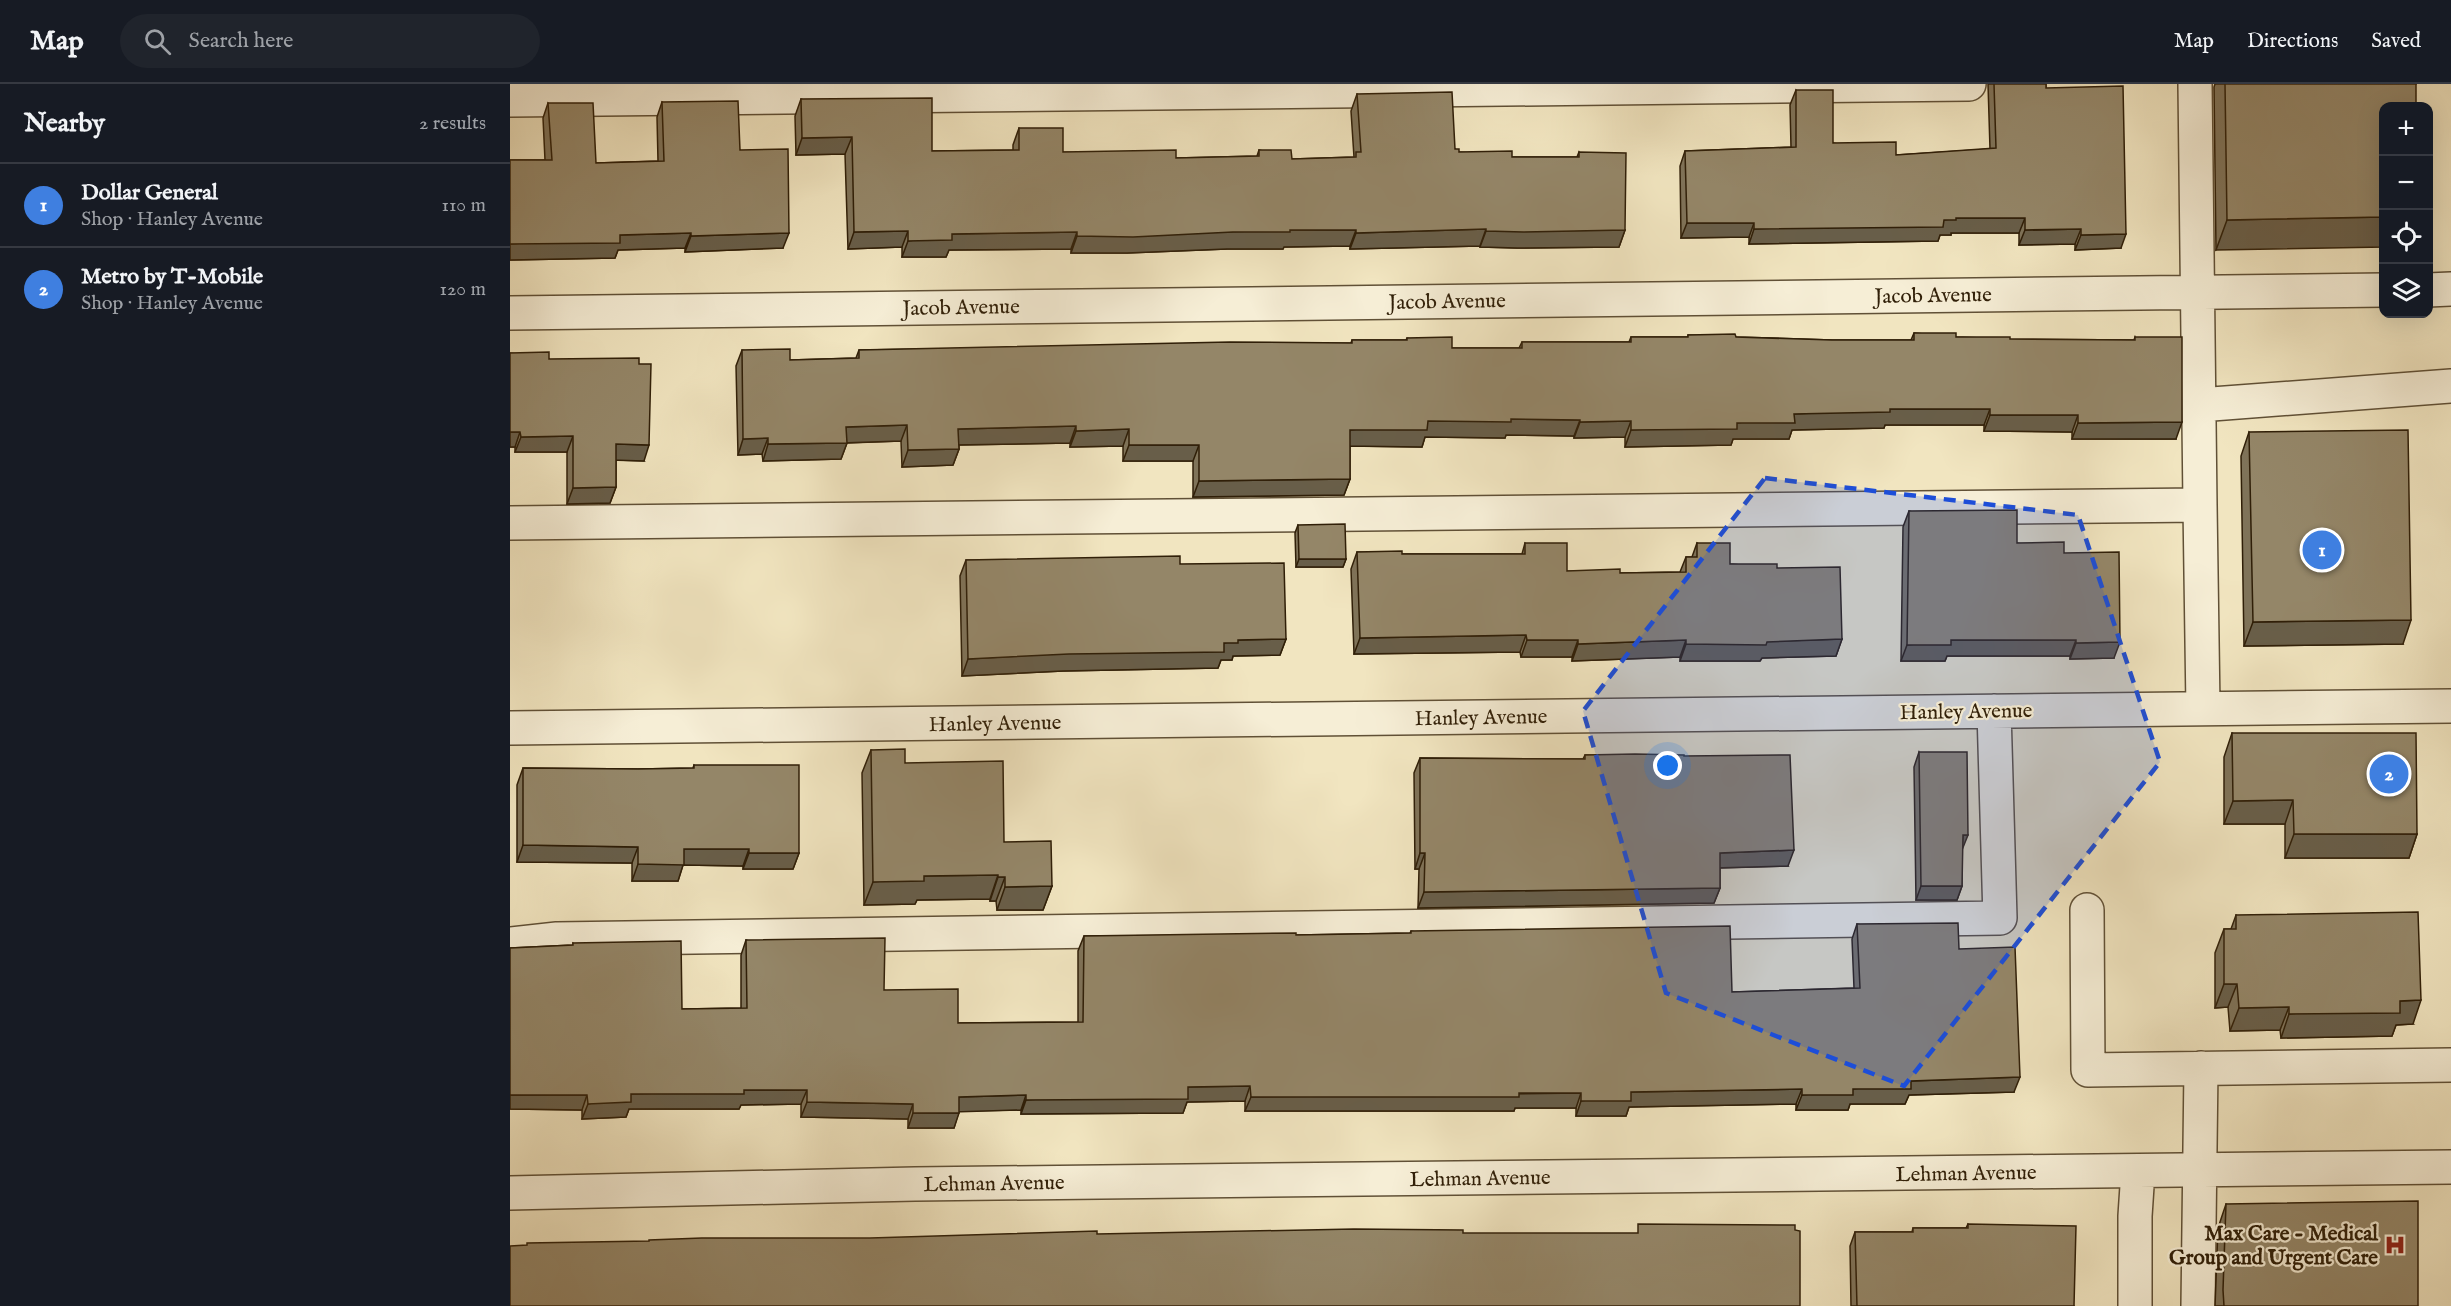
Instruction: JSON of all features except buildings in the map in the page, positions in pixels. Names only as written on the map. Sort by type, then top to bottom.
[{"type":"street","points":[[510,100],[1969,84]]},
{"type":"street","points":[[2195,84],[2203,708]]},
{"type":"street","name":"Jacob Avenue","points":[[510,313],[2379,290]]},
{"type":"street","points":[[2433,290],[2451,290]]},
{"type":"street","points":[[2199,405],[2451,386]]},
{"type":"street","points":[[510,523],[2200,505]]},
{"type":"street","name":"Hanley Avenue","points":[[510,728],[2451,706]]},
{"type":"street","points":[[510,944],[557,939],[2000,918],[1994,711]]},
{"type":"street","points":[[2087,910],[2088,1070],[2451,1065]]},
{"type":"street","points":[[2198,1306],[2201,1068]]},
{"type":"street","name":"Lehman Avenue","points":[[510,1193],[915,1184],[2451,1167]]},
{"type":"street","points":[[2135,1306],[2135,1216],[2138,1171]]},
{"type":"highlighted area","points":[[1765,478],[2078,515],[2160,762],[1904,1086],[1666,993],[1583,711]]},
{"type":"place","name":"Dollar General","points":[[2322,550]]},
{"type":"place","name":"Metro by T-Mobile","points":[[2389,774]]},
{"type":"place","name":"Max Care - Medical Group and Urgent Care","points":[[2395,1245]]}]
